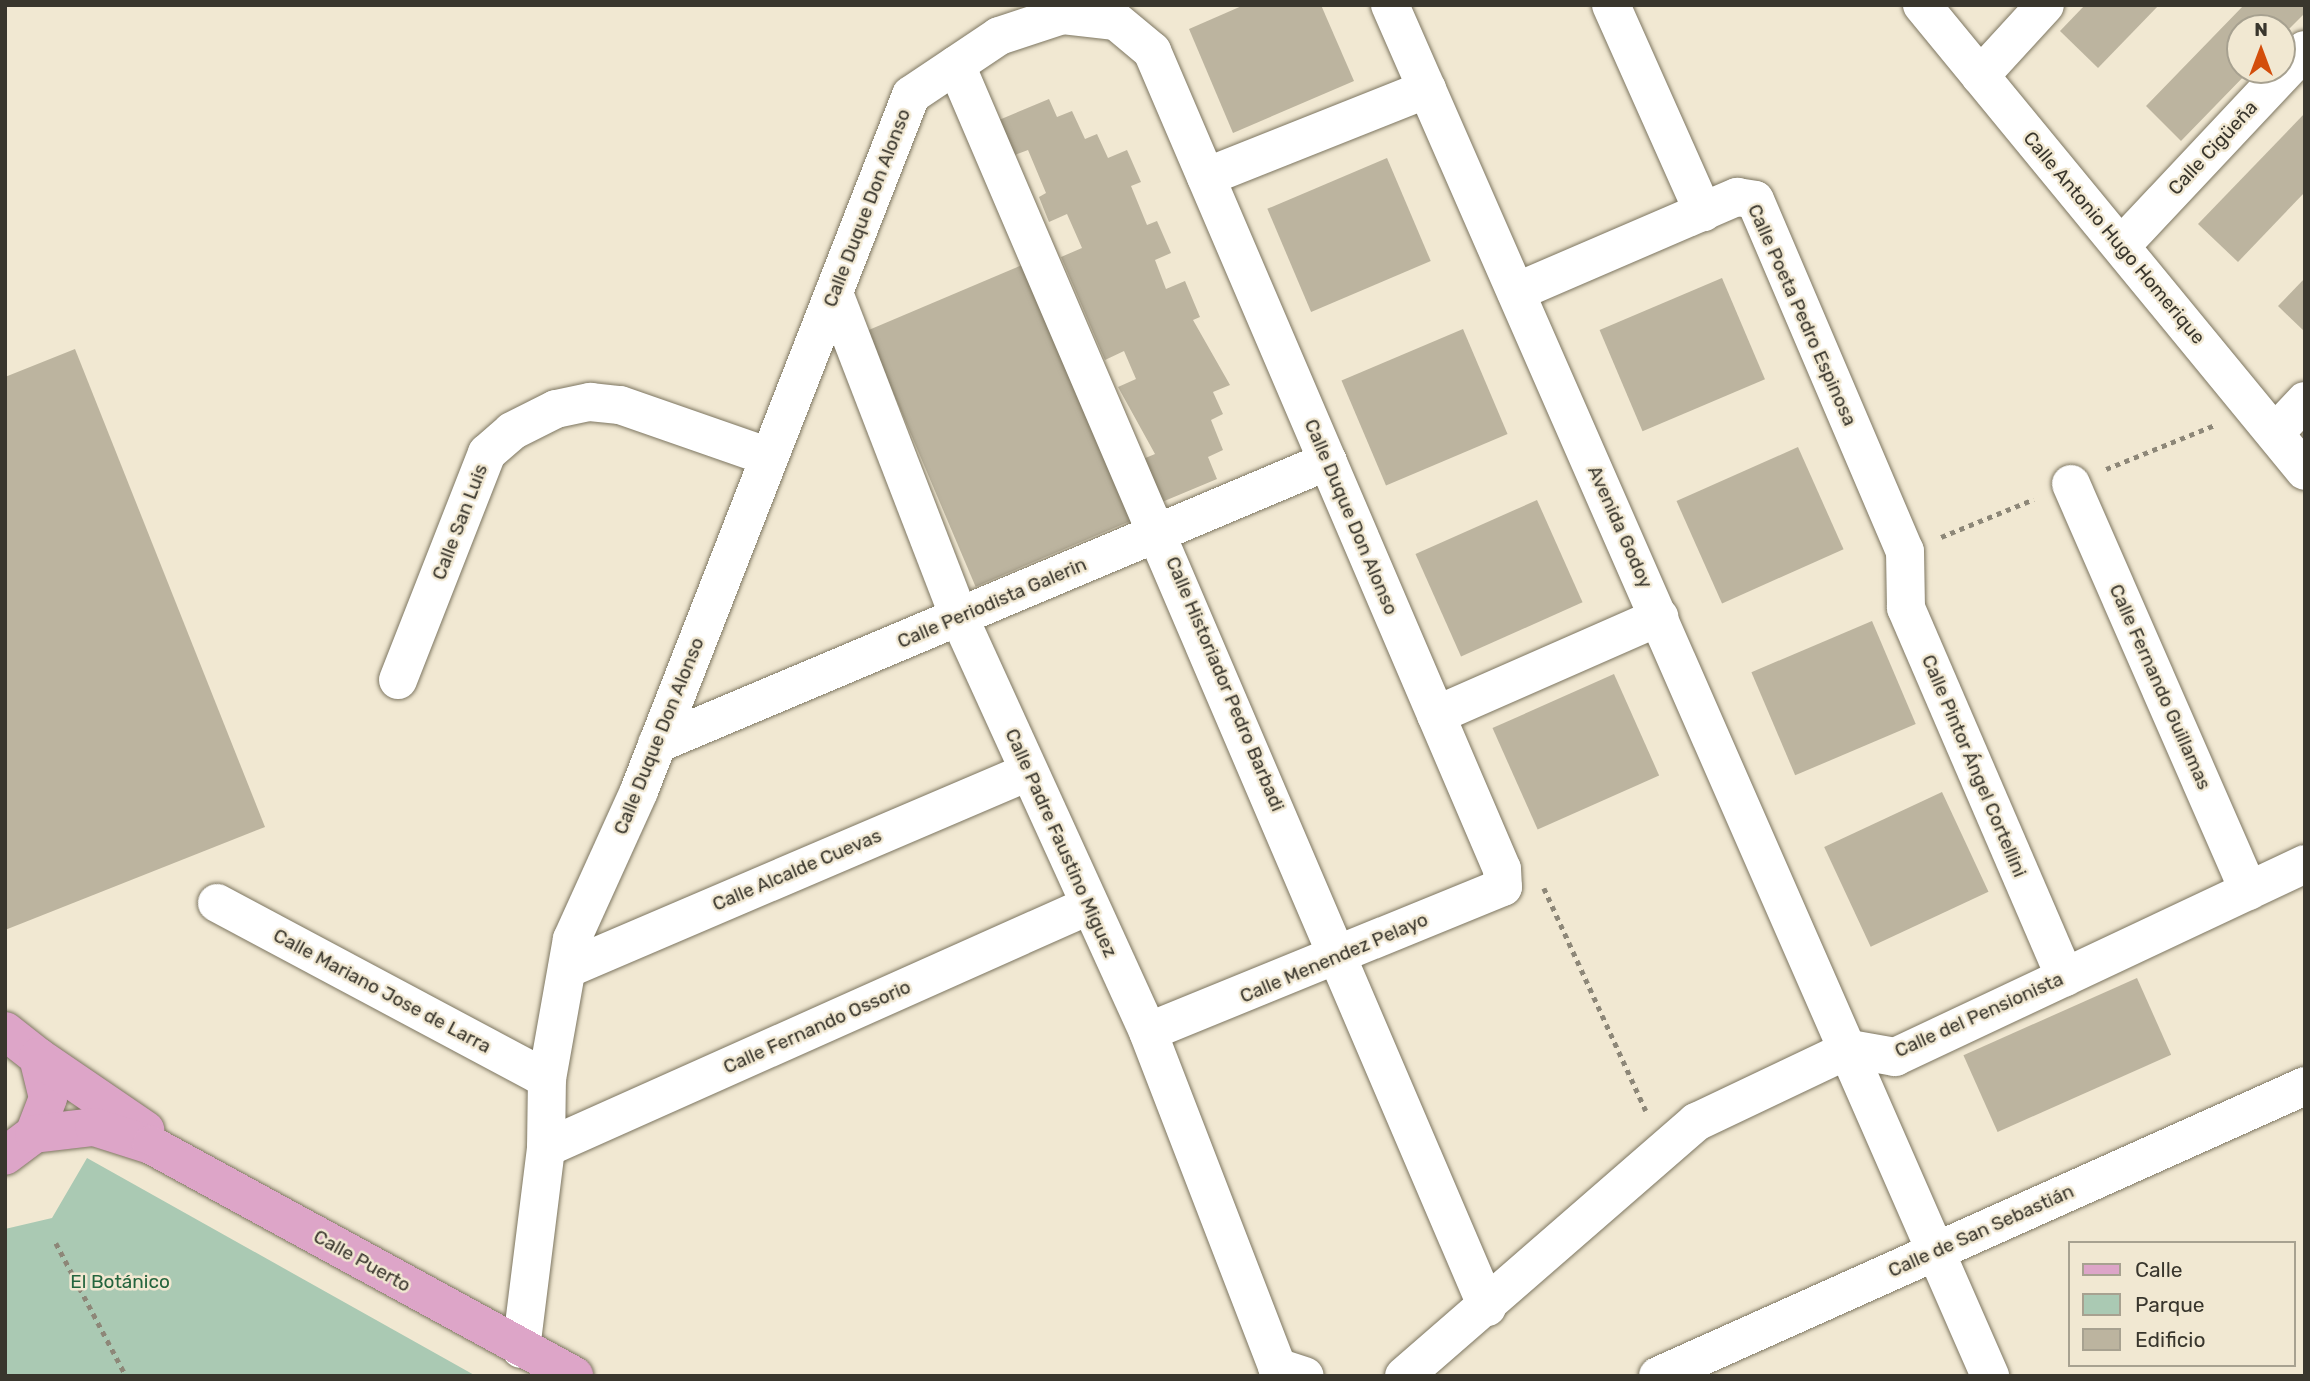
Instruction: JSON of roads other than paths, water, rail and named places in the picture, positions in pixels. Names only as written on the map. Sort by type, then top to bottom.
[{"type":"main road","name":"Calle Puerto","points":[[6,1029],[38,1057],[134,1119],[151,1145]]},
{"type":"main road","points":[[20,1145],[48,1098],[38,1057]]},
{"type":"main road","name":"Calle Puerto","points":[[20,1145],[94,1127],[151,1145],[574,1376]]},
{"type":"street","name":"Avenida Godoy","points":[[1390,5],[1850,1049],[1990,1376]]},
{"type":"street","points":[[1611,5],[1703,212]]},
{"type":"street","name":"Calle Antonio Hugo Homerique","points":[[1922,5],[2305,471]]},
{"type":"street","points":[[1980,76],[2045,5]]},
{"type":"street","name":"Calle Duque Don Alonso","points":[[521,1349],[546,1148],[547,1079],[572,939],[657,744],[911,95],[999,36],[1063,15],[1116,21],[1152,51],[1502,869]]},
{"type":"street","name":"Calle Cigüeña","points":[[2121,246],[2305,50]]},
{"type":"street","name":"Calle Historiador Pedro Barbadi","points":[[956,65],[1160,532],[1487,1307]]},
{"type":"street","points":[[1206,177],[1427,89]]},
{"type":"street","name":"Calle Poeta Pedro Espinosa","points":[[1516,292],[1737,197],[1755,200],[1905,551]]},
{"type":"street","name":"Calle Padre Faustino Miguez","points":[[834,293],[959,617],[1088,906],[1148,1032],[1277,1367],[1305,1376]]},
{"type":"street","name":"Calle San Luis","points":[[398,680],[487,453],[512,431],[556,409],[590,401],[620,405],[769,457]]},
{"type":"street","points":[[2275,433],[2305,401]]},
{"type":"street","name":"Calle Periodista Galerin","points":[[657,744],[1328,461]]},
{"type":"street","name":"Calle Fernando Guillamas","points":[[2071,484],[2249,891]]},
{"type":"street","name":"Calle Pintor Ángel Cortellini","points":[[1905,551],[1906,608],[2065,977]]},
{"type":"street","points":[[1436,715],[1659,617]]},
{"type":"street","name":"Calle Alcalde Cuevas","points":[[567,969],[1028,772]]},
{"type":"street","name":"Calle del Pensionista","points":[[1850,1049],[1895,1057],[2305,864]]},
{"type":"street","name":"Calle Menendez Pelayo","points":[[1148,1032],[1503,887],[1502,869]]},
{"type":"street","name":"Calle Mariano Jose de Larra","points":[[217,903],[547,1079]]},
{"type":"street","name":"Calle Fernando Ossorio","points":[[546,1148],[1088,906]]},
{"type":"street","points":[[1405,1376],[1696,1122],[1850,1049]]},
{"type":"street","name":"Calle de San Sebastián","points":[[1670,1373],[2305,1086]]},
{"type":"park label","name":"El Botánico","points":[[120,1282]]}]
